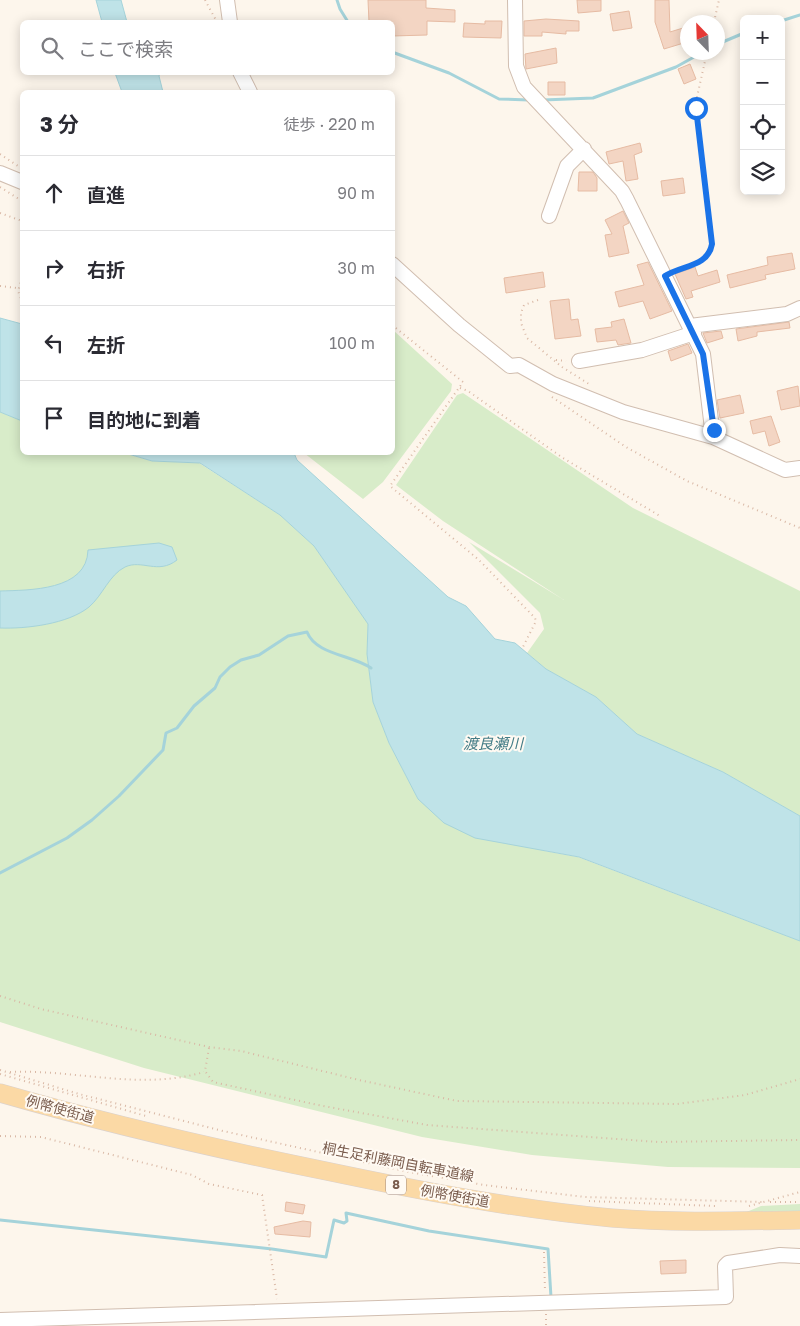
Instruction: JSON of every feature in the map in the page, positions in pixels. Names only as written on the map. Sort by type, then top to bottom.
[{"type":"main road","name":"例幣使街道","points":[[0,1093],[127,1127],[277,1161],[453,1197],[540,1210],[613,1218],[661,1221],[800,1220]]},
{"type":"street","points":[[227,0],[230,20]]},
{"type":"street","points":[[515,0],[516,66],[524,87],[622,191],[703,354],[713,437]]},
{"type":"street","points":[[242,75],[249,90]]},
{"type":"street","points":[[549,216],[567,166],[584,149]]},
{"type":"street","points":[[0,173],[20,181]]},
{"type":"street","points":[[395,267],[459,326],[510,366],[519,365],[553,384],[623,412],[713,437],[785,470],[800,468]]},
{"type":"street","points":[[579,361],[642,350],[692,329],[787,314],[800,308]]},
{"type":"street","points":[[0,1320],[726,1297],[725,1266],[728,1262],[780,1255],[800,1256]]},
{"type":"path","points":[[205,0],[216,20]]},
{"type":"path","points":[[716,15],[719,0]]},
{"type":"path","points":[[665,276],[675,270],[703,261],[711,252],[712,244],[696,108],[705,60]]},
{"type":"path","points":[[0,154],[20,167]]},
{"type":"path","points":[[0,187],[20,200]]},
{"type":"path","points":[[0,213],[20,220]]},
{"type":"path","points":[[20,283],[18,288],[18,297],[20,300]]},
{"type":"path","points":[[0,286],[18,288]]},
{"type":"path","points":[[395,327],[463,382],[390,486],[479,560],[536,618],[523,647]]},
{"type":"path","points":[[548,354],[555,360],[579,361]]},
{"type":"path","points":[[459,388],[468,391],[563,458],[660,516]]},
{"type":"path","points":[[550,395],[626,448],[687,482],[800,528]]},
{"type":"path","points":[[0,996],[41,1009],[209,1047],[241,1051],[359,1080],[457,1100],[677,1104],[745,1096],[800,1079]]},
{"type":"path","points":[[209,1047],[204,1063],[205,1071],[213,1082],[318,1105],[427,1125],[658,1142],[800,1140]]},
{"type":"path","points":[[0,1071],[138,1080],[191,1075],[205,1071]]},
{"type":"path","points":[[0,1071],[152,1118]]},
{"type":"path","points":[[7,1072],[78,1094],[223,1131],[410,1172],[484,1185],[586,1197],[800,1202]]},
{"type":"path","name":"桐生足利藤岡自転車道線","points":[[162,1120],[412,1177]]},
{"type":"path","points":[[0,1136],[41,1137],[192,1176],[210,1184],[262,1196],[279,1310]]},
{"type":"path","name":"桐生足利藤岡自転車道線","points":[[430,1180],[515,1193]]},
{"type":"path","points":[[746,1206],[800,1192]]},
{"type":"path","points":[[540,1196],[653,1204],[719,1206]]},
{"type":"path","points":[[544,1252],[545,1303]]},
{"type":"green space","points":[[395,332],[452,384],[451,391],[383,482],[363,499],[307,455],[395,455]]},
{"type":"green space","points":[[463,393],[633,508],[800,591],[800,816],[723,772],[637,734],[596,697],[546,669],[527,653],[544,629],[540,613],[469,542],[564,600],[443,521],[396,485],[457,395]]},
{"type":"green space","points":[[0,412],[20,420],[20,455],[131,455],[152,461],[199,463],[280,515],[314,546],[368,624],[367,654],[373,702],[389,743],[418,799],[545,851],[578,857],[800,941],[800,1168],[668,1167],[532,1155],[422,1137],[144,1068],[0,1022]]},
{"type":"green space","points":[[800,1204],[800,1212],[744,1213],[761,1206]]},
{"type":"water","points":[[96,0],[121,0],[126,20],[101,20]]},
{"type":"water","points":[[116,75],[159,75],[162,90],[121,90]]},
{"type":"water","points":[[0,318],[20,323],[20,420],[0,412]]},
{"type":"water","name":"渡良瀬川","points":[[132,455],[295,455],[297,460],[448,597],[466,606],[495,639],[515,643],[546,669],[596,697],[637,734],[723,772],[800,816],[800,941],[579,857],[475,838],[444,823],[418,799],[389,743],[373,702],[367,654],[368,624],[314,546],[280,515],[200,463],[152,461]]},
{"type":"water","points":[[159,543],[172,547],[177,560],[157,567],[131,565],[125,567],[110,580],[89,607],[70,618],[22,628],[0,628],[0,591],[54,586],[67,581],[78,574],[85,563],[88,550]]},
{"type":"building","points":[[368,0],[426,0],[426,8],[455,10],[455,22],[427,21],[427,35],[395,36],[395,20],[369,20]]},
{"type":"building","points":[[577,0],[601,0],[601,11],[578,13]]},
{"type":"building","points":[[655,0],[669,0],[670,32],[680,29],[680,44],[664,49],[655,22]]},
{"type":"building","points":[[629,11],[632,28],[613,31],[610,14]]},
{"type":"building","points":[[546,19],[579,21],[579,31],[566,31],[566,34],[542,32],[542,36],[524,36],[524,21]]},
{"type":"building","points":[[485,21],[502,21],[501,38],[463,37],[464,23],[485,24]]},
{"type":"building","points":[[556,48],[557,63],[526,69],[525,54]]},
{"type":"building","points":[[690,64],[696,79],[684,84],[678,69]]},
{"type":"building","points":[[548,82],[565,82],[565,95],[548,95]]},
{"type":"building","points":[[640,143],[642,152],[634,155],[638,179],[626,181],[623,161],[609,164],[606,152]]},
{"type":"building","points":[[579,172],[593,172],[597,178],[597,191],[578,191]]},
{"type":"building","points":[[683,178],[685,193],[663,196],[661,181]]},
{"type":"building","points":[[623,211],[629,223],[623,226],[629,253],[609,257],[605,235],[612,234],[605,220]]},
{"type":"building","points":[[792,253],[795,269],[765,275],[766,279],[730,288],[727,275],[768,265],[767,257]]},
{"type":"building","points":[[648,262],[672,311],[650,319],[643,301],[619,307],[615,292],[644,285],[637,265]]},
{"type":"building","points":[[695,267],[698,276],[717,270],[720,282],[691,291],[693,297],[686,299],[675,274]]},
{"type":"building","points":[[543,272],[545,287],[506,293],[504,278]]},
{"type":"building","points":[[569,299],[571,320],[578,319],[581,336],[555,339],[550,301]]},
{"type":"building","points":[[624,319],[631,343],[618,345],[616,340],[597,342],[595,329],[612,327],[611,322]]},
{"type":"building","points":[[789,322],[790,328],[757,332],[757,336],[738,341],[736,329]]},
{"type":"building","points":[[721,331],[723,338],[707,343],[703,333]]},
{"type":"building","points":[[688,344],[692,353],[671,361],[668,351]]},
{"type":"building","points":[[798,386],[800,406],[781,410],[777,391]]},
{"type":"building","points":[[740,395],[744,413],[720,418],[717,400]]},
{"type":"building","points":[[771,416],[780,442],[769,446],[765,431],[753,434],[750,421]]},
{"type":"building","points":[[286,1202],[305,1205],[303,1214],[285,1211]]},
{"type":"building","points":[[303,1221],[311,1222],[310,1237],[275,1234],[274,1227]]},
{"type":"building","points":[[686,1260],[686,1273],[661,1274],[660,1261]]},
{"type":"waterway","points":[[337,0],[347,20]]},
{"type":"waterway","points":[[785,20],[800,15]]},
{"type":"waterway","points":[[725,41],[740,35]]},
{"type":"waterway","points":[[395,53],[449,73],[499,99],[529,100]]},
{"type":"waterway","points":[[543,100],[593,98],[676,67],[689,60]]},
{"type":"waterway","points":[[0,873],[67,838],[92,820],[119,796],[163,750],[166,733],[177,728],[194,706],[215,688],[220,677],[241,660],[259,655],[288,636],[307,632],[318,646],[371,668]]},
{"type":"waterway","points":[[0,1220],[272,1249],[326,1257],[334,1220],[344,1223],[347,1221],[346,1213],[429,1231],[548,1249],[551,1297]]},
{"type":"route","points":[[696,108],[712,244],[711,252],[703,261],[675,270],[665,276],[703,354],[714,430]]}]
